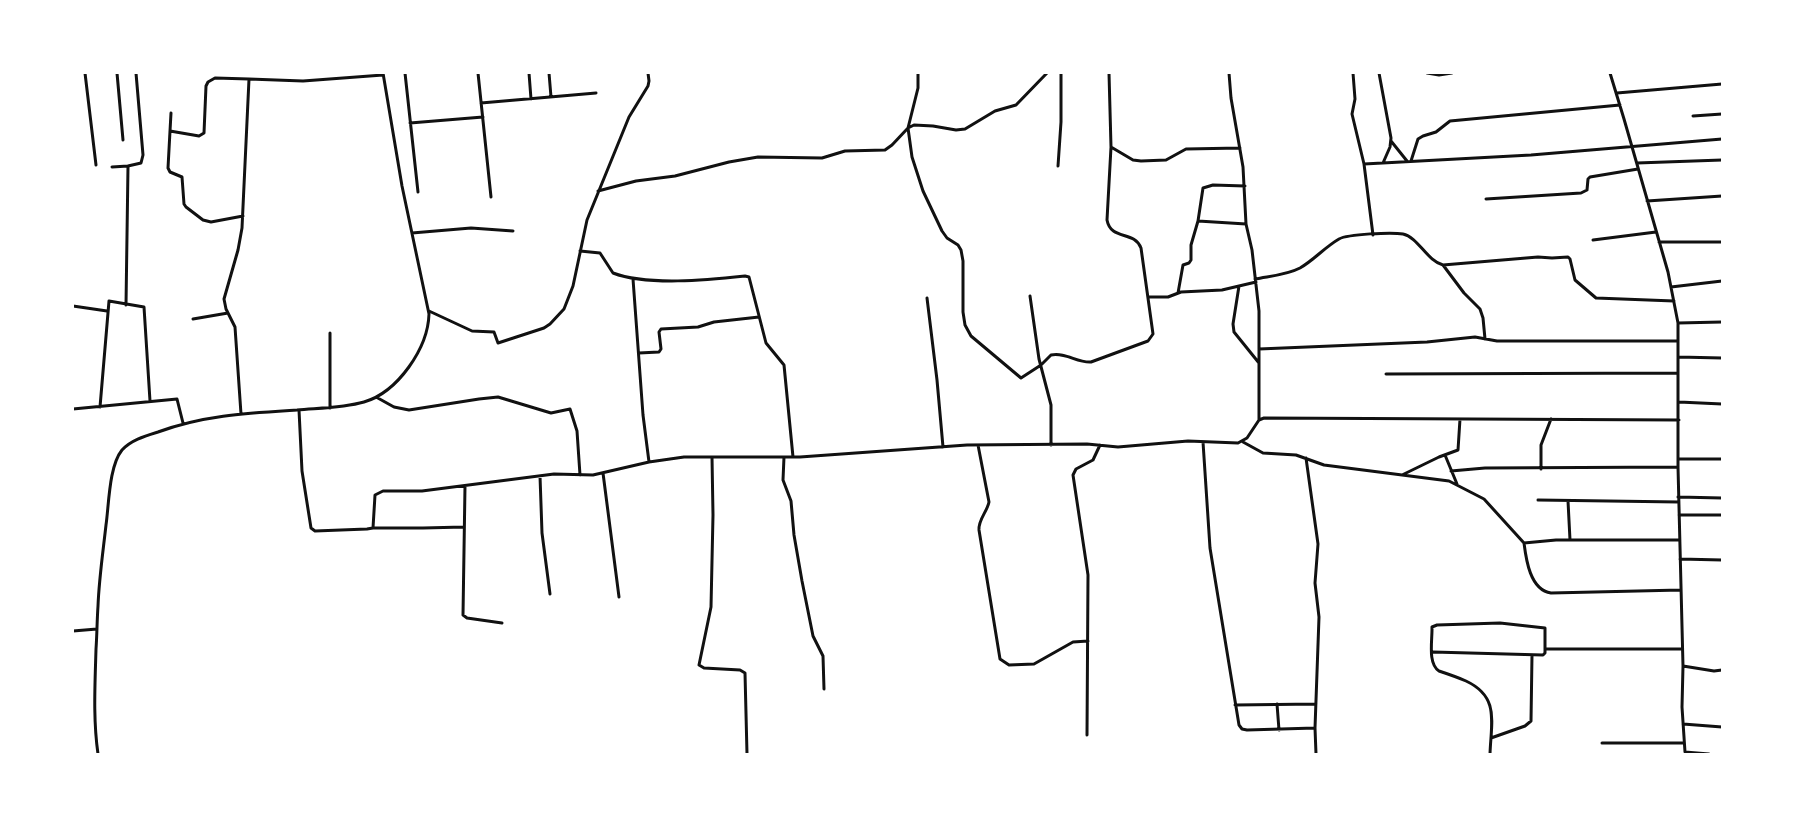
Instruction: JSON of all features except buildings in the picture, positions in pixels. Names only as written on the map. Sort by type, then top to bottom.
[{"type":"street","points":[[86,73],[96,165]]},
{"type":"street","points":[[117,73],[123,140]]},
{"type":"street","points":[[112,167],[136,165],[141,163],[143,160],[136,73]]},
{"type":"street","points":[[404,73],[418,192]]},
{"type":"street","points":[[478,73],[491,197]]},
{"type":"street","points":[[529,73],[531,98]]},
{"type":"street","points":[[549,73],[551,97]]},
{"type":"street","points":[[429,311],[472,331],[494,332],[498,343],[535,332],[550,324],[564,309],[573,286],[587,220],[629,117],[648,86],[648,73]]},
{"type":"street","points":[[918,73],[918,88],[908,128],[912,156],[923,191],[944,235],[958,245],[961,250],[963,261],[963,312],[967,330],[1020,378],[1025,377],[1051,355],[1060,354],[1091,362],[1148,341],[1153,334],[1143,254],[1140,244],[1131,238],[1112,231],[1108,226],[1107,220],[1111,147],[1109,73]]},
{"type":"street","points":[[598,191],[636,181],[676,176],[729,162],[758,157],[822,158],[845,151],[885,150],[892,145],[908,128],[917,125],[956,130],[965,129],[994,111],[1016,105],[1047,73]]},
{"type":"street","points":[[1058,166],[1061,122],[1061,73]]},
{"type":"street","points":[[1229,73],[1231,98],[1245,186],[1246,224],[1252,250],[1259,311],[1259,420],[1243,442]]},
{"type":"street","points":[[1354,73],[1355,99],[1352,114],[1364,164],[1373,235]]},
{"type":"street","points":[[1379,73],[1391,141],[1383,163]]},
{"type":"street","points":[[1427,73],[1439,75],[1452,73]]},
{"type":"street","points":[[1610,73],[1659,242],[1671,287],[1678,323],[1678,497],[1684,743],[1685,753],[1709,754]]},
{"type":"street","points":[[98,754],[95,733],[94,699],[101,571],[115,461],[127,445],[138,439],[183,423],[241,414],[330,408],[365,402],[376,397],[390,387],[404,373],[417,354],[429,327],[429,311],[402,186],[383,74],[303,81],[215,78],[210,80],[206,86],[204,130],[202,135],[170,132]]},
{"type":"street","points":[[241,414],[235,327],[225,306],[224,299],[241,237],[249,79]]},
{"type":"street","points":[[1617,93],[1722,84]]},
{"type":"street","points":[[481,103],[596,93]]},
{"type":"street","points":[[1409,161],[1418,139],[1436,132],[1450,121],[1620,105]]},
{"type":"street","points":[[170,113],[168,168],[170,172],[182,177],[183,201],[186,207],[208,222],[243,216]]},
{"type":"street","points":[[1693,116],[1722,114]]},
{"type":"street","points":[[410,124],[483,117]]},
{"type":"street","points":[[1364,164],[1531,154],[1722,139]]},
{"type":"street","points":[[1391,141],[1409,161]]},
{"type":"street","points":[[1111,147],[1138,161],[1166,160],[1186,149],[1240,148]]},
{"type":"street","points":[[1637,163],[1722,160]]},
{"type":"street","points":[[126,305],[128,166]]},
{"type":"street","points":[[1486,199],[1581,193],[1587,190],[1588,179],[1590,177],[1638,169]]},
{"type":"street","points":[[1178,293],[1183,265],[1189,263],[1191,260],[1192,241],[1198,221],[1202,190],[1204,186],[1226,184],[1245,186]]},
{"type":"street","points":[[1647,201],[1722,196]]},
{"type":"street","points":[[1198,221],[1246,224]]},
{"type":"street","points":[[412,233],[470,228],[513,231]]},
{"type":"street","points":[[1594,240],[1656,232]]},
{"type":"street","points":[[1149,297],[1168,297],[1178,293],[1210,292],[1239,286],[1299,268],[1343,238],[1398,234],[1407,235],[1436,262],[1443,265],[1538,257],[1568,257],[1570,259],[1575,280],[1596,298],[1674,301]]},
{"type":"street","points":[[1659,242],[1722,242]]},
{"type":"street","points":[[580,251],[600,253],[613,273],[633,279],[707,280],[747,276],[750,282],[766,343],[784,365],[793,457]]},
{"type":"street","points":[[1443,265],[1464,293],[1480,309],[1483,318],[1485,339]]},
{"type":"street","points":[[633,279],[643,415],[649,462]]},
{"type":"street","points":[[1671,287],[1722,281]]},
{"type":"street","points":[[1239,286],[1233,324],[1234,332],[1259,363]]},
{"type":"street","points":[[1030,296],[1041,365],[1051,405],[1051,445]]},
{"type":"street","points":[[927,298],[937,380],[942,447]]},
{"type":"street","points":[[100,407],[109,301],[144,307],[150,401]]},
{"type":"street","points":[[73,306],[107,311]]},
{"type":"street","points":[[193,319],[228,313]]},
{"type":"street","points":[[639,352],[659,352],[658,332],[661,329],[698,327],[714,322],[759,318]]},
{"type":"street","points":[[1678,323],[1722,322]]},
{"type":"street","points":[[330,333],[330,408]]},
{"type":"street","points":[[1259,349],[1427,342],[1475,337],[1503,341],[1678,341]]},
{"type":"street","points":[[1678,357],[1722,358]]},
{"type":"street","points":[[1386,374],[1678,373]]},
{"type":"street","points":[[376,397],[394,407],[410,410],[498,397],[551,413],[570,409],[577,431],[580,475]]},
{"type":"street","points":[[73,409],[177,398],[183,423]]},
{"type":"street","points":[[1679,402],[1722,404]]},
{"type":"street","points":[[299,410],[302,471],[312,530],[464,527]]},
{"type":"street","points":[[1259,420],[1264,418],[1679,420]]},
{"type":"street","points":[[1402,475],[1444,455],[1457,451],[1459,449],[1460,419]]},
{"type":"street","points":[[1541,469],[1541,445],[1551,419]]},
{"type":"street","points":[[373,528],[374,497],[376,493],[396,490],[422,491],[554,474],[580,475],[603,473],[649,462],[684,457],[793,457],[978,445],[1118,447],[1170,441],[1243,442],[1263,453],[1296,455],[1330,467],[1439,479],[1457,484],[1484,499],[1524,543],[1530,572],[1540,588],[1545,592],[1681,590]]},
{"type":"street","points":[[1203,442],[1210,548],[1239,725],[1242,729],[1279,730],[1315,728]]},
{"type":"street","points":[[978,445],[989,502],[987,512],[979,524],[979,530],[1000,659],[1009,665],[1034,664],[1076,641],[1088,641]]},
{"type":"street","points":[[1086,735],[1088,575],[1073,475],[1076,469],[1093,460],[1100,446]]},
{"type":"street","points":[[1444,455],[1457,484]]},
{"type":"street","points":[[712,457],[713,514],[711,607],[708,629],[699,663],[700,667],[704,668],[740,670],[745,673],[747,754]]},
{"type":"street","points":[[784,457],[782,480],[792,500],[794,535],[813,636],[824,657],[824,689]]},
{"type":"street","points":[[1306,458],[1318,544],[1315,582],[1319,617],[1315,728],[1316,754]]},
{"type":"street","points":[[1678,458],[1722,459]]},
{"type":"street","points":[[1451,471],[1485,468],[1541,469],[1678,467]]},
{"type":"street","points":[[603,473],[619,597]]},
{"type":"street","points":[[540,476],[542,534],[550,594]]},
{"type":"street","points":[[465,486],[463,615],[467,618],[502,624]]},
{"type":"street","points":[[1678,497],[1722,498]]},
{"type":"street","points":[[1538,500],[1679,502]]},
{"type":"street","points":[[1568,501],[1570,540]]},
{"type":"street","points":[[1679,515],[1722,515]]},
{"type":"street","points":[[1524,543],[1570,540],[1680,540]]},
{"type":"street","points":[[1680,559],[1722,560]]},
{"type":"street","points":[[1433,652],[1543,655],[1545,650],[1546,630],[1542,627],[1500,623],[1437,625],[1432,628],[1433,665],[1436,669],[1465,680],[1486,695],[1491,709],[1490,754]]},
{"type":"street","points":[[73,631],[97,629]]},
{"type":"street","points":[[1545,650],[1682,649]]},
{"type":"street","points":[[1491,738],[1525,726],[1531,721],[1532,655]]},
{"type":"street","points":[[1683,666],[1714,671],[1722,670]]},
{"type":"street","points":[[1277,704],[1279,730]]},
{"type":"street","points":[[1235,705],[1316,704]]},
{"type":"street","points":[[1683,724],[1722,727]]},
{"type":"street","points":[[1602,743],[1684,743]]}]
